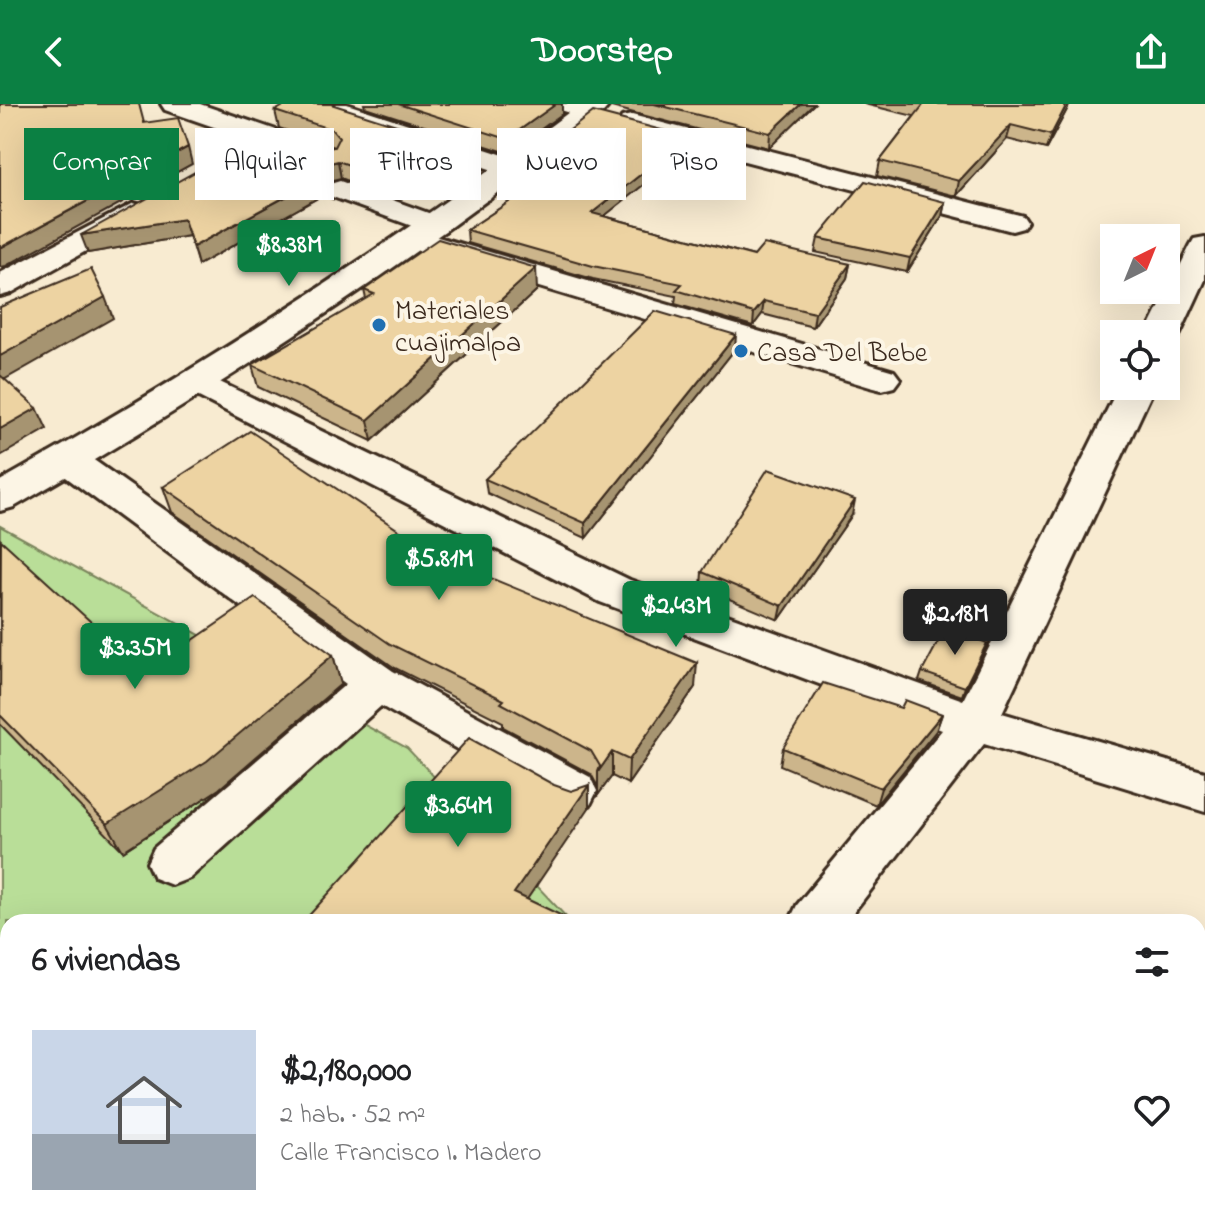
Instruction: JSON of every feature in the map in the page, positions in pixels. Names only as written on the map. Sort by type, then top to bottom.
[{"type":"street","points":[[174,104],[244,128]]},
{"type":"street","points":[[320,104],[497,162]]},
{"type":"street","points":[[559,128],[582,107],[1012,222]]},
{"type":"street","points":[[340,190],[424,232],[882,379]]},
{"type":"street","points":[[0,286],[155,200]]},
{"type":"street","points":[[0,498],[197,382],[470,200]]},
{"type":"street","points":[[1170,320],[1205,246]]},
{"type":"street","points":[[197,382],[615,591],[974,723],[1205,792]]},
{"type":"street","points":[[821,914],[974,723],[1130,400]]},
{"type":"street","points":[[68,460],[377,683],[573,791]]},
{"type":"street","points":[[172,863],[377,683]]},
{"type":"green space","points":[[0,526],[407,748],[563,914],[0,914]]},
{"type":"building","points":[[0,104],[139,104],[144,123],[178,118],[188,147],[179,152],[179,128],[24,128],[24,200],[89,200],[0,248]]},
{"type":"building","points":[[287,104],[331,104],[406,128],[350,128],[349,165],[334,162],[334,147],[339,137],[334,128],[275,111]]},
{"type":"building","points":[[398,104],[556,104],[522,128],[497,128],[497,136],[481,128]]},
{"type":"building","points":[[654,104],[801,104],[770,133]]},
{"type":"building","points":[[924,104],[1067,104],[1051,135],[1011,125],[959,181],[880,161]]},
{"type":"building","points":[[593,112],[654,128],[642,128],[642,173],[626,186],[626,128],[573,128]]},
{"type":"building","points":[[195,172],[195,200],[280,200],[193,247],[184,219],[81,235],[144,200],[179,200],[179,181]]},
{"type":"building","points":[[865,181],[945,202],[910,258],[818,238]]},
{"type":"building","points":[[512,200],[608,200],[592,213],[754,256],[764,244],[850,264],[815,313],[764,301],[754,313],[676,290],[682,284],[593,266],[467,230]]},
{"type":"building","points":[[438,239],[536,268],[368,420],[252,365],[374,294],[364,290]]},
{"type":"building","points":[[91,269],[105,297],[0,356],[0,307]]},
{"type":"building","points":[[655,311],[736,335],[585,523],[485,479]]},
{"type":"building","points":[[0,375],[37,408],[0,429]]},
{"type":"building","points":[[250,431],[466,575],[471,570],[697,663],[629,760],[612,752],[598,772],[600,766],[591,751],[501,703],[504,700],[390,644],[163,487]]},
{"type":"building","points":[[768,469],[855,500],[782,606],[702,572]]},
{"type":"building","points":[[1,540],[146,672],[255,598],[333,655],[207,761],[107,824],[0,715]]},
{"type":"building","points":[[946,627],[987,643],[965,687],[922,672]]},
{"type":"building","points":[[823,683],[901,708],[905,700],[942,714],[881,788],[783,748]]},
{"type":"building","points":[[469,738],[554,785],[571,791],[589,785],[514,893],[558,914],[310,914]]},
{"type":"place","name":"Materiales cuajimalpa","points":[[379,325]]},
{"type":"place","name":"Casa Del Bebe","points":[[741,351]]}]
